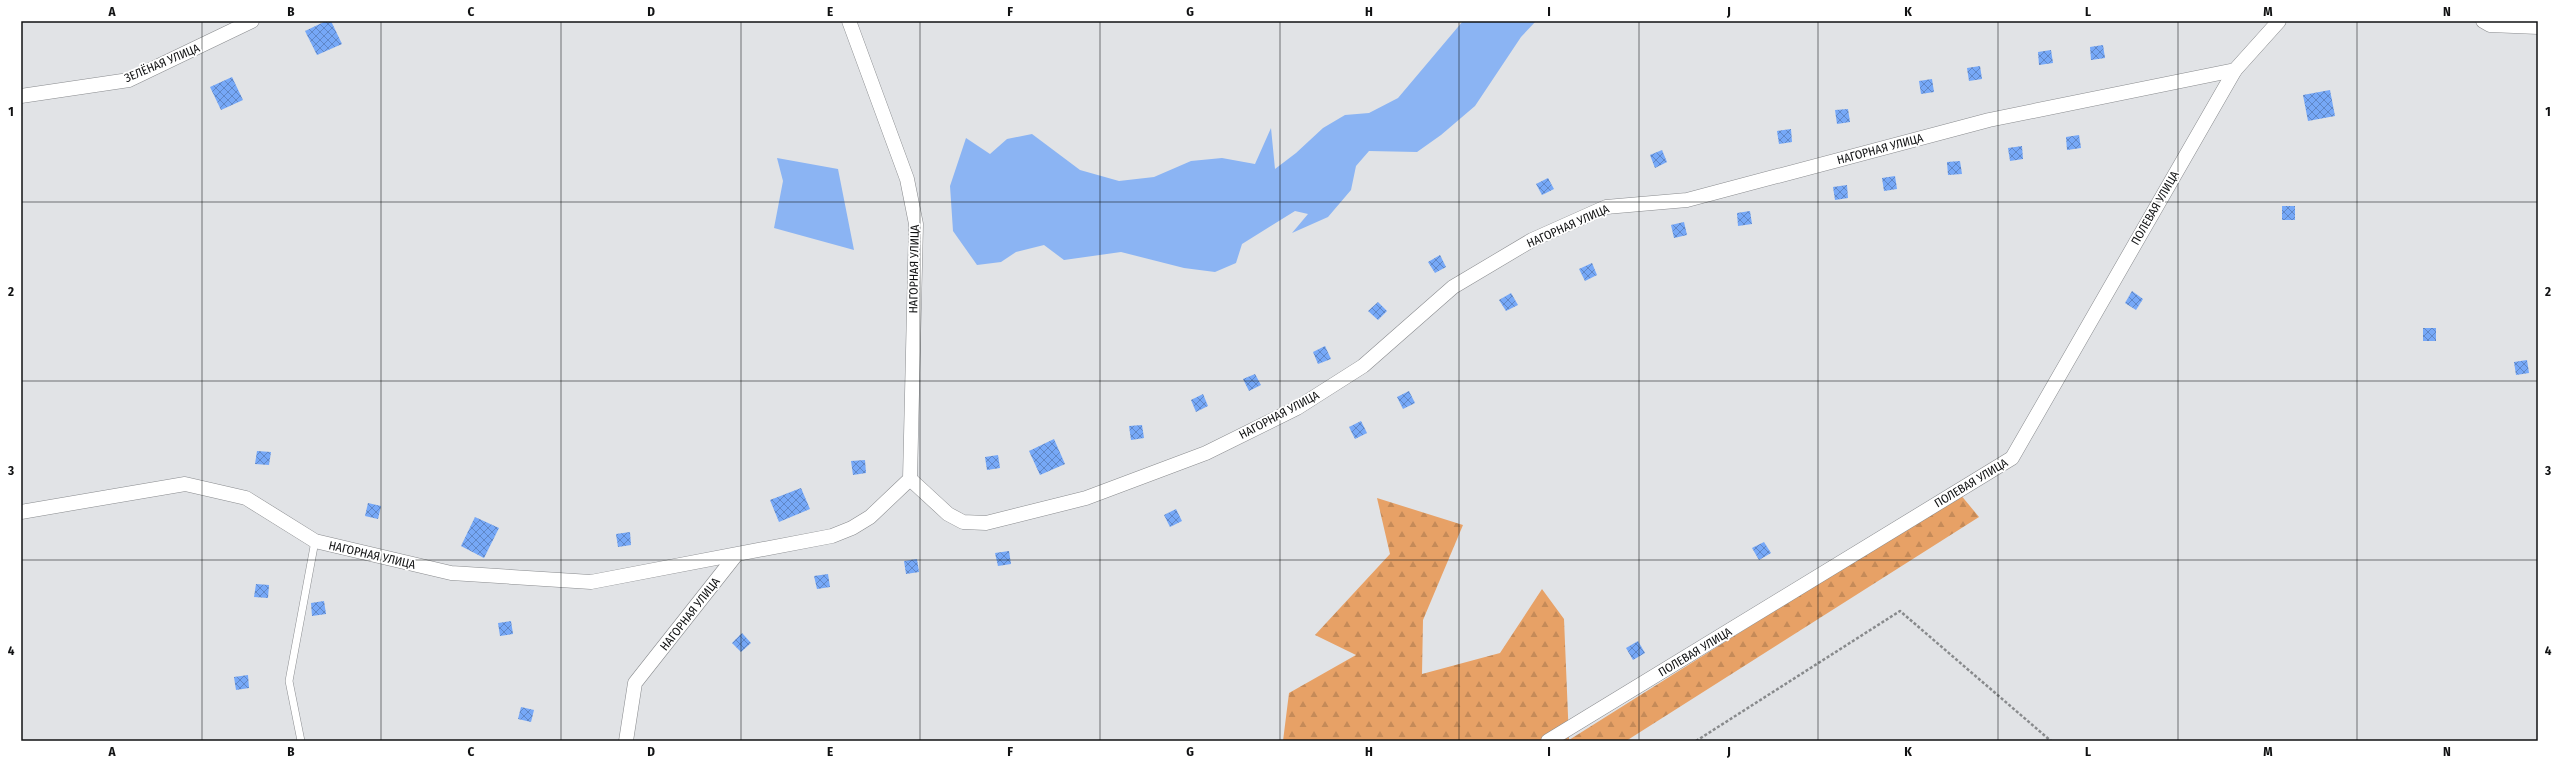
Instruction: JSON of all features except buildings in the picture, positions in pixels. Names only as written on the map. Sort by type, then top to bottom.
[{"type":"street","name":"ЗЕЛЁНАЯ УЛИЦА","points":[[21,96],[129,80],[228,27],[252,21]]},
{"type":"street","name":"НАГОРНАЯ УЛИЦА","points":[[21,512],[185,484],[246,498],[315,541],[450,573],[591,582],[832,536],[852,528],[870,517],[910,479],[916,224],[906,179],[849,21]]},
{"type":"street","points":[[2235,70],[2280,21]]},
{"type":"street","points":[[2483,21],[2490,25],[2538,27]]},
{"type":"street","name":"НАГОРНАЯ УЛИЦА","points":[[910,479],[948,514],[963,522],[986,523],[1086,498],[1206,453],[1298,408],[1362,366],[1453,287],[1532,240],[1606,207],[1687,200],[1989,120],[2235,70]]},
{"type":"street","name":"ПОЛЕВАЯ УЛИЦА","points":[[1548,741],[2012,458],[2235,70]]},
{"type":"street","name":"НАГОРНАЯ УЛИЦА","points":[[626,741],[635,682],[736,555]]},
{"type":"lane","points":[[301,741],[289,682],[315,541]]},
{"type":"path","points":[[1696,741],[1900,611],[2051,741]]},
{"type":"green space","points":[[1960,494],[1979,517],[1626,741],[1283,741],[1289,693],[1356,655],[1315,635],[1390,554],[1377,498],[1463,525],[1423,620],[1422,674],[1500,653],[1542,589],[1564,619],[1569,740]]},
{"type":"water","points":[[1463,21],[1536,21],[1521,37],[1475,106],[1441,135],[1417,152],[1369,151],[1356,166],[1351,190],[1328,217],[1292,233],[1308,214],[1295,211],[1242,244],[1236,263],[1215,272],[1184,268],[1121,252],[1064,260],[1044,245],[1016,252],[1001,262],[977,265],[953,231],[950,186],[966,138],[990,154],[1007,139],[1032,134],[1080,170],[1119,181],[1154,177],[1191,161],[1222,158],[1255,164],[1271,128],[1275,169],[1296,153],[1323,128],[1345,115],[1369,113],[1398,98]]},
{"type":"water","points":[[777,158],[838,169],[854,250],[774,228],[783,181]]}]
